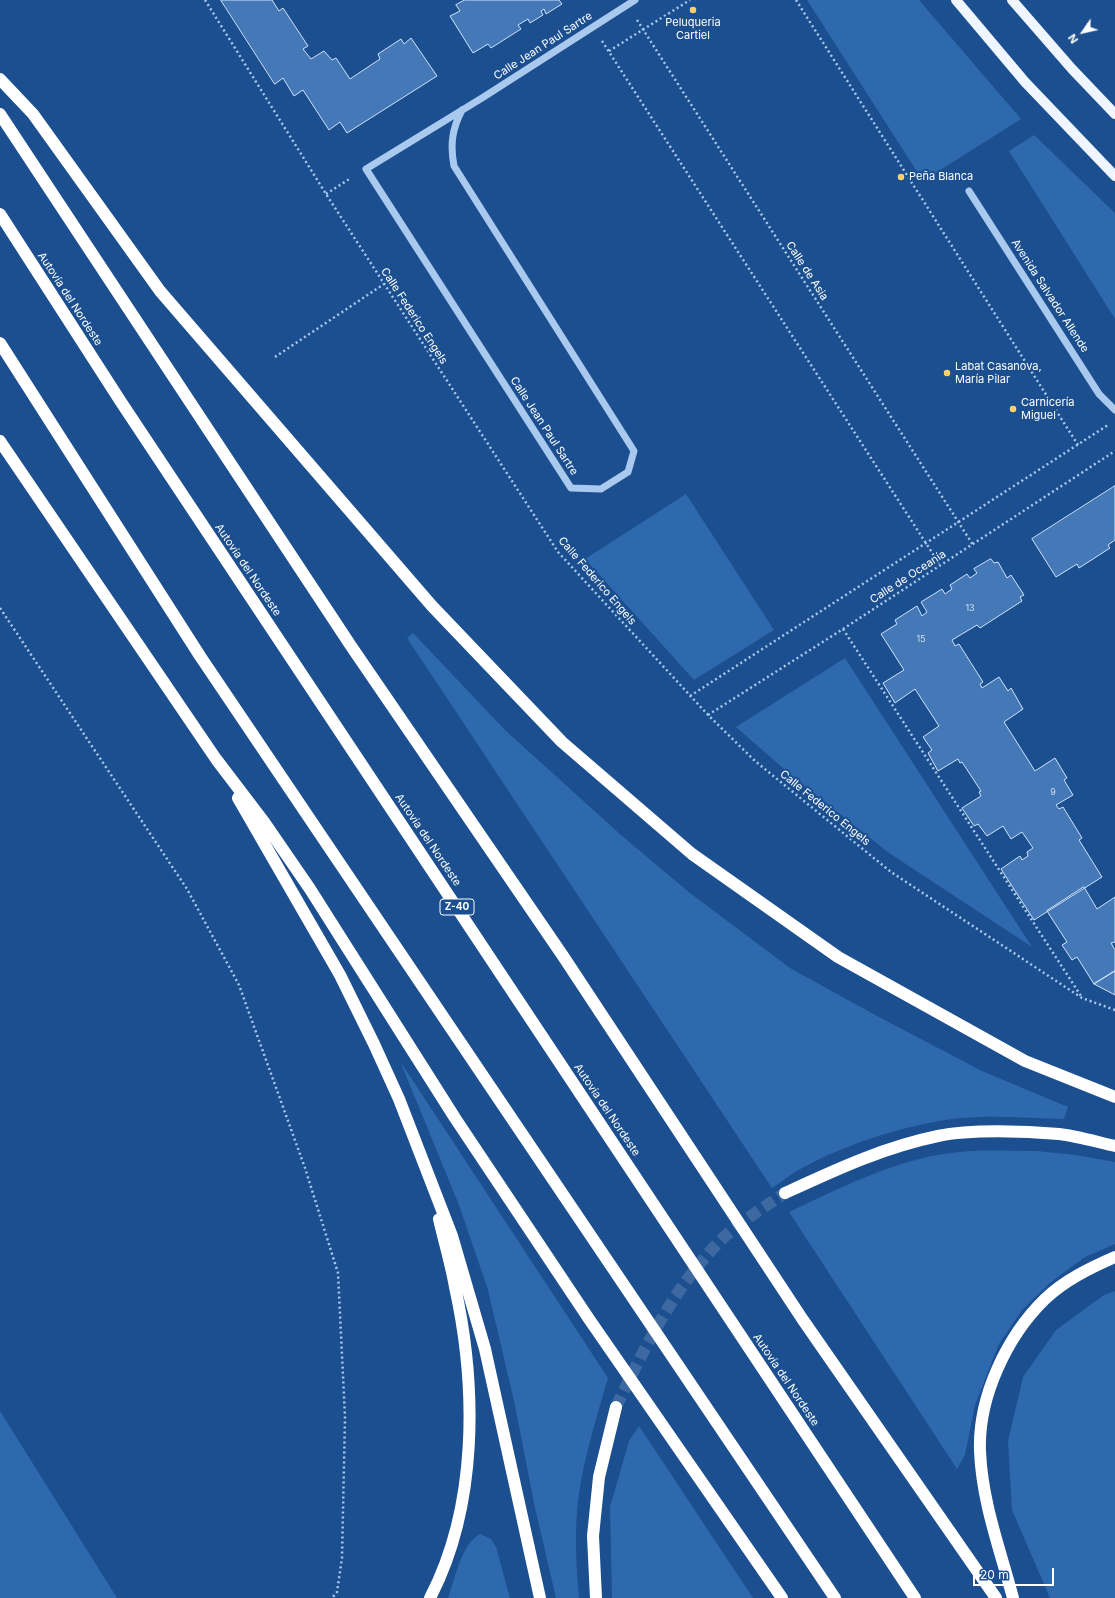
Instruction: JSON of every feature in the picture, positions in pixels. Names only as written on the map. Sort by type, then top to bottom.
[{"type":"highway","points":[[0,79],[33,114],[160,291],[432,606],[562,742],[692,854],[838,957],[1025,1061],[1115,1097]]},
{"type":"highway","points":[[0,114],[351,646],[563,956],[803,1320],[996,1598]]},
{"type":"highway","name":"Autovía del Nordeste","points":[[0,214],[121,402],[915,1598]]},
{"type":"highway","points":[[0,343],[200,656],[835,1598]]},
{"type":"highway","points":[[0,441],[216,759],[264,822],[310,889],[455,1118],[589,1319],[782,1598]]},
{"type":"highway","points":[[216,759],[340,976],[396,1092],[427,1171],[452,1236],[484,1350],[540,1598]]},
{"type":"highway","points":[[785,1193],[842,1167],[885,1150],[939,1135],[990,1132],[1059,1134],[1115,1146]]},
{"type":"highway","points":[[427,1171],[456,1287],[464,1343],[469,1399],[469,1453],[463,1498],[455,1539],[440,1578],[430,1598]]},
{"type":"highway","points":[[1013,1598],[986,1502],[980,1450],[983,1408],[999,1367],[1021,1326],[1046,1298],[1087,1269],[1115,1257]]},
{"type":"highway","points":[[596,1598],[594,1536],[599,1478],[616,1407]]},
{"type":"main road","points":[[956,0],[1025,82],[1115,176]]},
{"type":"main road","points":[[1012,0],[1072,69],[1115,114]]},
{"type":"lane","name":"Calle Jean Paul Sartre","points":[[462,110],[456,122],[452,138],[451,150],[454,166],[634,452],[628,472],[601,489],[571,488],[366,168],[462,110],[635,0]]},
{"type":"lane","name":"Avenida Salvador Allende","points":[[969,191],[1099,394],[1115,410]]},
{"type":"path","name":"Calle Federico Engels","points":[[205,0],[326,194],[558,552],[690,696],[755,761],[891,872],[1082,998],[1115,1010]]},
{"type":"path","points":[[609,51],[690,0]]},
{"type":"path","points":[[796,0],[1078,445]]},
{"type":"path","name":"Calle de Asia","points":[[628,5],[973,545]]},
{"type":"path","points":[[593,27],[940,565]]},
{"type":"path","points":[[326,194],[366,168]]},
{"type":"path","points":[[275,357],[384,284]]},
{"type":"path","points":[[690,696],[1109,424]]},
{"type":"path","name":"Calle de Oceanía","points":[[708,715],[843,630],[1115,451]]},
{"type":"path","points":[[0,608],[187,889],[239,985],[305,1168],[338,1273],[345,1424],[342,1558],[337,1592],[332,1598]]},
{"type":"path","points":[[843,630],[1082,998]]},
{"type":"shaded area","points":[[807,0],[919,0],[1021,119],[923,181]]},
{"type":"shaded area","points":[[1034,135],[1115,213],[1115,319],[1009,151]]},
{"type":"shaded area","points":[[686,494],[774,630],[694,680],[585,559]]},
{"type":"shaded area","points":[[413,633],[506,731],[621,835],[690,893],[790,968],[982,1071],[1068,1107],[1064,1119],[974,1117],[923,1124],[863,1141],[843,1149],[803,1167],[772,1188],[407,638]]},
{"type":"shaded area","points":[[845,658],[1032,947],[889,853],[792,776],[736,727]]},
{"type":"shaded area","points":[[400,1061],[608,1378],[588,1450],[579,1494],[576,1520],[576,1546],[579,1598],[556,1598],[535,1508],[514,1401],[488,1290],[459,1205]]},
{"type":"shaded area","points":[[972,1151],[1036,1151],[1076,1155],[1115,1162],[1115,1244],[1085,1257],[1051,1282],[1022,1310],[999,1344],[975,1405],[965,1455],[957,1469],[789,1212],[868,1176],[909,1162],[951,1153]]},
{"type":"shaded area","points":[[1115,1291],[1115,1598],[1050,1598],[1012,1510],[1008,1441],[1023,1377],[1056,1330],[1104,1295]]},
{"type":"shaded area","points":[[0,1411],[117,1598],[0,1598]]},
{"type":"shaded area","points":[[639,1426],[753,1598],[612,1598],[610,1507],[629,1441]]},
{"type":"shaded area","points":[[480,1534],[491,1539],[496,1547],[510,1598],[448,1598],[463,1554],[473,1539]]},
{"type":"building","points":[[221,0],[272,0],[279,11],[283,8],[308,46],[303,49],[311,59],[324,51],[332,60],[336,58],[350,79],[380,59],[378,54],[401,39],[404,44],[411,38],[437,76],[347,133],[340,122],[329,130],[303,90],[294,96],[283,78],[275,84]]},
{"type":"building","points":[[465,0],[559,0],[562,4],[546,14],[544,9],[541,11],[543,15],[530,23],[528,19],[518,25],[521,29],[491,48],[488,44],[473,53],[450,16],[460,11],[456,5]]},
{"type":"building","points":[[1115,486],[1115,540],[1108,545],[1110,548],[1079,568],[1077,564],[1056,577],[1032,539]]},
{"type":"building","points":[[991,559],[994,563],[998,562],[1007,578],[1011,575],[1024,595],[1020,597],[1022,601],[980,628],[977,625],[952,640],[955,646],[959,644],[983,682],[980,684],[982,688],[999,677],[1008,691],[1011,688],[1023,709],[1004,722],[1035,771],[1055,758],[1067,778],[1064,780],[1073,795],[1056,805],[1059,809],[1063,807],[1082,838],[1079,840],[1102,877],[1034,920],[1001,869],[1020,856],[1022,860],[1028,856],[1027,852],[1033,848],[1022,832],[1011,839],[1003,826],[987,836],[978,824],[974,826],[962,808],[981,796],[979,792],[981,791],[962,762],[960,763],[958,759],[938,771],[928,753],[932,750],[923,737],[939,726],[915,689],[895,703],[883,683],[904,670],[881,634],[897,624],[895,620],[917,606],[922,616],[927,612],[921,602],[942,589],[945,594],[952,589],[950,585],[967,574],[970,578],[977,573],[974,569]]},
{"type":"building","points":[[1084,887],[1097,909],[1115,897],[1115,942],[1111,943],[1115,950],[1115,971],[1094,984],[1077,957],[1072,960],[1062,945],[1067,942],[1047,911]]},
{"type":"building","points":[[1115,971],[1115,995],[1094,984]]},
{"type":"tunnel","points":[[616,1407],[638,1362],[662,1319],[689,1277],[704,1258],[735,1228],[785,1193]]},
{"type":"place","name":"Peluqueria Cartiel","points":[[693,10]]},
{"type":"place","name":"Peña Blanca","points":[[901,177]]},
{"type":"place","name":"Labat Casanova, María Pilar","points":[[947,373]]},
{"type":"place","name":"Carnicería Miguel","points":[[1013,409]]}]
